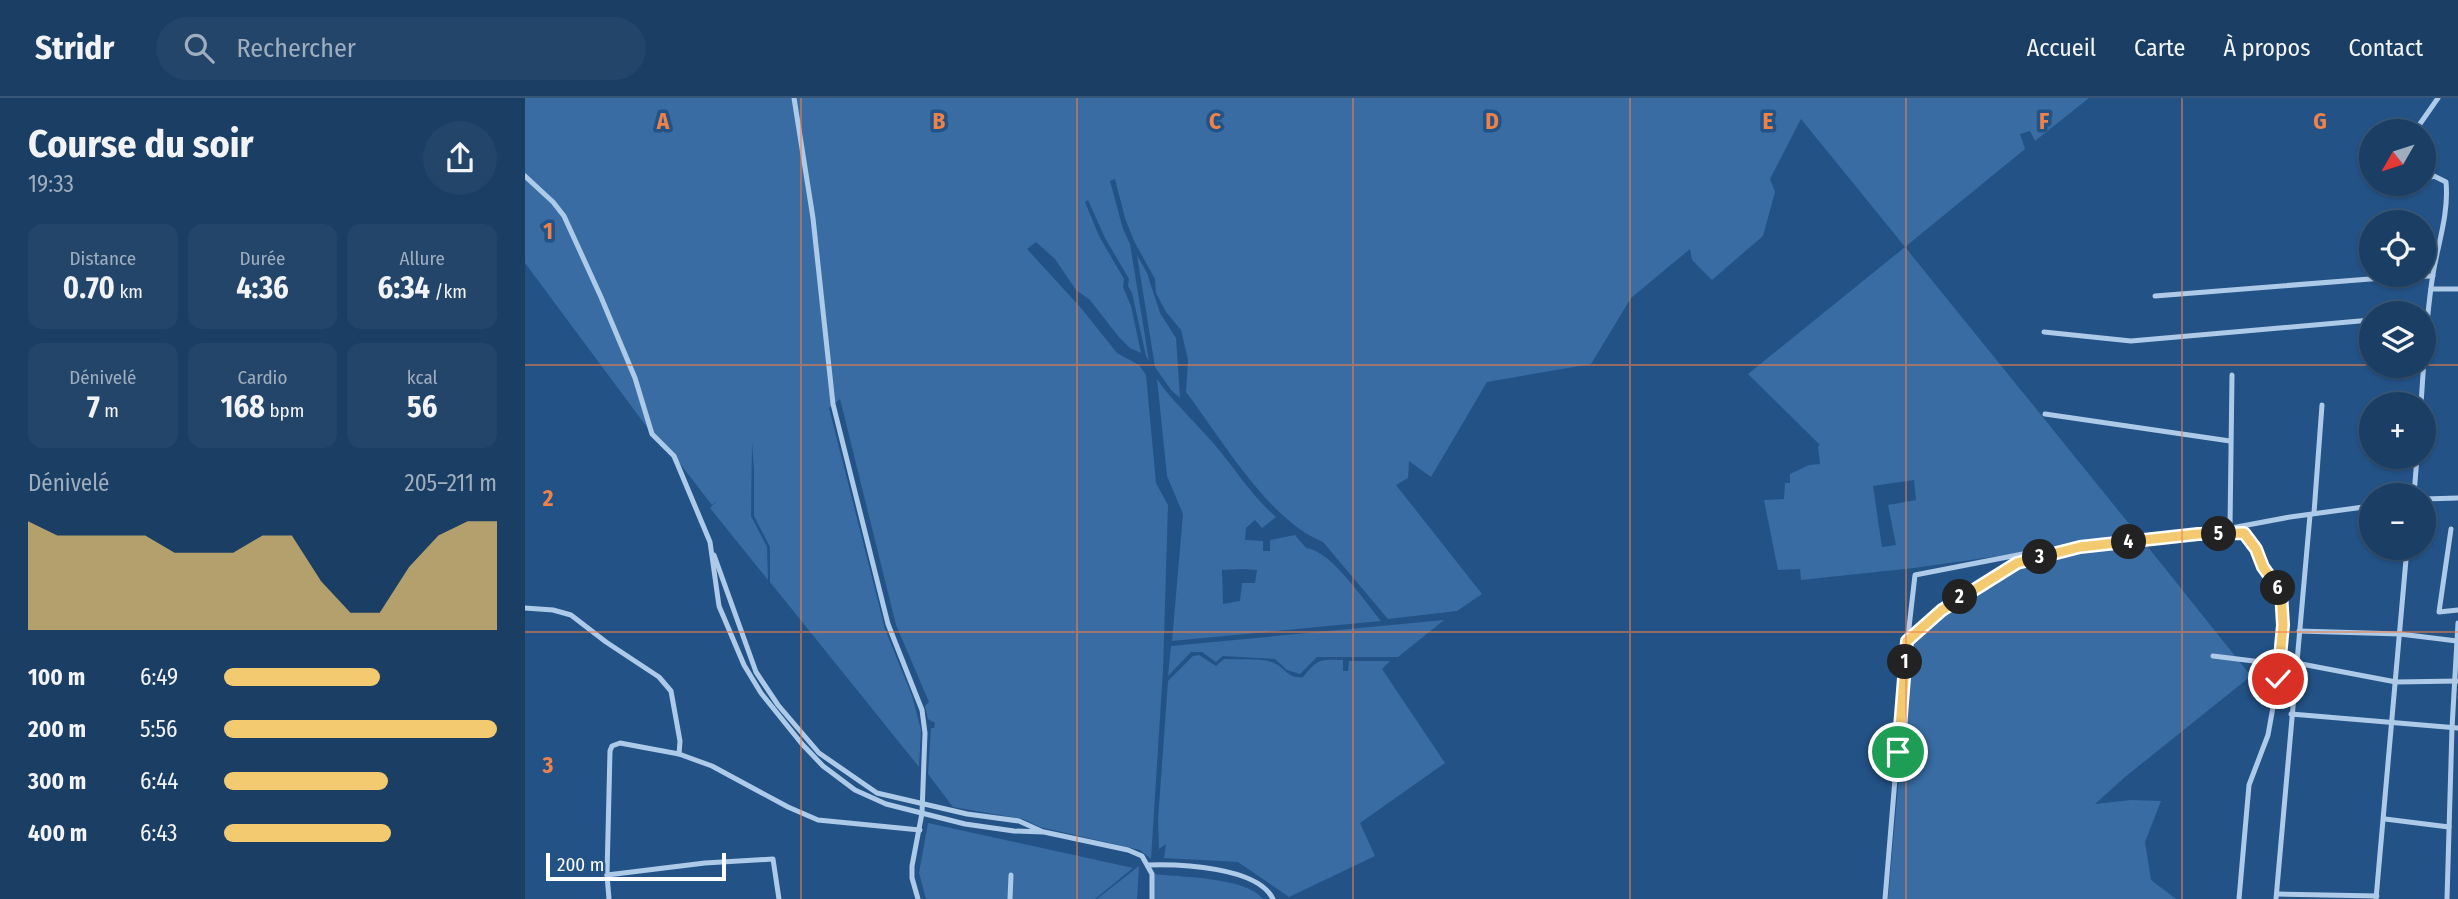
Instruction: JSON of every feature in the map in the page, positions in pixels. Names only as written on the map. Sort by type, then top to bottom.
[{"type":"street","points":[[794,98],[813,218],[833,404],[888,624],[922,710],[925,733],[922,813],[912,866],[912,878],[918,899]]},
{"type":"street","points":[[2423,119],[2438,98]]},
{"type":"street","points":[[525,176],[564,216],[635,378],[652,434],[674,456],[710,542],[756,671],[778,705],[820,753],[877,793],[922,805],[1019,821],[1044,832]]},
{"type":"street","points":[[2436,177],[2447,182],[2447,188],[2436,260]]},
{"type":"street","points":[[2155,296],[2359,280]]},
{"type":"street","points":[[2429,301],[2431,289],[2458,289]]},
{"type":"street","points":[[2044,332],[2131,341],[2359,321]]},
{"type":"street","points":[[2230,527],[2232,375]]},
{"type":"street","points":[[2322,405],[2291,714],[2277,897],[2377,898],[2406,560]]},
{"type":"street","points":[[2045,414],[2230,440]]},
{"type":"street","points":[[2436,499],[2458,498]]},
{"type":"street","points":[[2198,534],[2359,508]]},
{"type":"street","points":[[2451,529],[2439,612],[2458,610]]},
{"type":"street","points":[[1885,899],[1915,575],[2028,553],[2198,534],[2244,533],[2281,592],[2283,617],[2278,679],[2268,735],[2249,785],[2239,899]]},
{"type":"street","points":[[710,542],[719,606],[744,665],[761,693],[823,766],[855,790],[886,804],[965,824],[1044,832],[1128,850],[1142,856],[1148,865],[1152,874],[1152,899]]},
{"type":"street","points":[[1907,641],[1942,610],[2017,563],[2080,547]]},
{"type":"street","points":[[525,608],[553,610],[571,615],[659,677],[671,691],[680,741],[679,754]]},
{"type":"street","points":[[2447,899],[2458,623]]},
{"type":"street","points":[[2299,631],[2400,634],[2457,641]]},
{"type":"street","points":[[2213,656],[2278,664],[2296,663],[2396,681],[2456,681]]},
{"type":"street","points":[[2291,714],[2455,728]]},
{"type":"street","points":[[609,899],[609,763],[612,746],[620,743],[679,754],[712,766],[818,820],[920,830]]},
{"type":"street","points":[[2385,819],[2449,827]]},
{"type":"street","points":[[607,875],[705,863],[773,859],[779,899]]},
{"type":"street","points":[[1148,865],[1161,864],[1237,873],[1269,891],[1273,899]]},
{"type":"street","points":[[1010,899],[1011,875]]},
{"type":"shaded area","points":[[525,98],[2089,98],[2035,141],[2030,131],[2020,134],[2025,149],[1905,247],[1801,119],[1770,179],[1775,192],[1763,236],[1712,280],[1692,260],[1690,249],[1631,298],[1591,364],[1487,382],[1431,477],[1409,461],[1408,478],[1396,485],[1482,594],[1457,611],[1388,619],[1323,542],[1303,531],[1265,497],[1230,454],[1186,392],[1188,360],[1181,330],[1166,312],[1156,293],[1155,279],[1134,241],[1115,179],[1110,181],[1123,229],[1130,244],[1149,361],[1128,286],[1129,279],[1105,238],[1088,200],[1085,202],[1099,236],[1124,279],[1123,287],[1131,306],[1141,353],[1130,348],[1118,336],[1090,300],[1076,290],[1055,259],[1036,242],[1027,249],[1081,308],[1117,353],[1139,365],[1146,375],[1156,483],[1168,505],[1163,670],[1151,859],[1140,850],[1040,827],[1023,819],[953,807],[928,774],[931,728],[934,728],[935,723],[928,719],[925,706],[929,702],[896,625],[840,399],[829,408],[885,629],[912,696],[921,730],[919,767],[770,582],[770,547],[754,516],[752,442],[751,516],[767,547],[768,580],[710,508],[718,500],[712,505],[674,456],[652,434],[525,263]]},
{"type":"shaded area","points":[[1905,247],[2139,536],[1914,568],[1801,580],[1800,569],[1778,570],[1764,500],[1784,499],[1785,483],[1790,483],[1790,474],[1809,465],[1820,464],[1820,445],[1748,374]],"holes":[[[1914,480],[1916,500],[1888,505],[1896,545],[1882,547],[1873,486]]]},
{"type":"shaded area","points":[[1137,255],[1147,273],[1160,313],[1176,338],[1180,398],[1155,367]]},
{"type":"shaded area","points":[[1157,379],[1276,517],[1262,528],[1255,520],[1246,528],[1245,540],[1263,541],[1263,551],[1270,551],[1270,540],[1295,535],[1306,548],[1316,551],[1337,567],[1381,621],[1172,641],[1183,514],[1167,476]],"holes":[[[1222,570],[1257,570],[1255,583],[1242,583],[1240,601],[1223,604]]]},
{"type":"shaded area","points":[[2148,547],[2251,676],[2095,804],[2131,800],[2161,801],[2145,842],[2151,880],[2176,899],[1888,899],[1911,644],[1946,614],[2016,569],[2081,553]]},
{"type":"shaded area","points":[[1444,620],[1398,657],[1317,657],[1300,674],[1287,670],[1275,659],[1223,656],[1216,662],[1202,652],[1191,652],[1168,676],[1171,646]]},
{"type":"shaded area","points":[[1199,655],[1216,666],[1224,659],[1272,662],[1298,677],[1303,677],[1316,663],[1324,660],[1343,660],[1343,671],[1348,671],[1349,661],[1390,661],[1382,669],[1445,763],[1360,823],[1375,856],[1289,897],[1238,862],[1164,858],[1166,844],[1159,849],[1158,820],[1168,681],[1193,656]]},
{"type":"shaded area","points":[[928,823],[1133,868],[1095,899],[926,899],[919,873]]},
{"type":"shaded area","points":[[1139,866],[1137,899],[1097,899]]},
{"type":"shaded area","points":[[1152,874],[1228,882],[1242,886],[1263,899],[1152,899]]},
{"type":"route","points":[[1898,752],[1907,641],[1942,610],[2017,563],[2080,547],[2198,534],[2244,533],[2281,592],[2284,608],[2278,679]]}]
